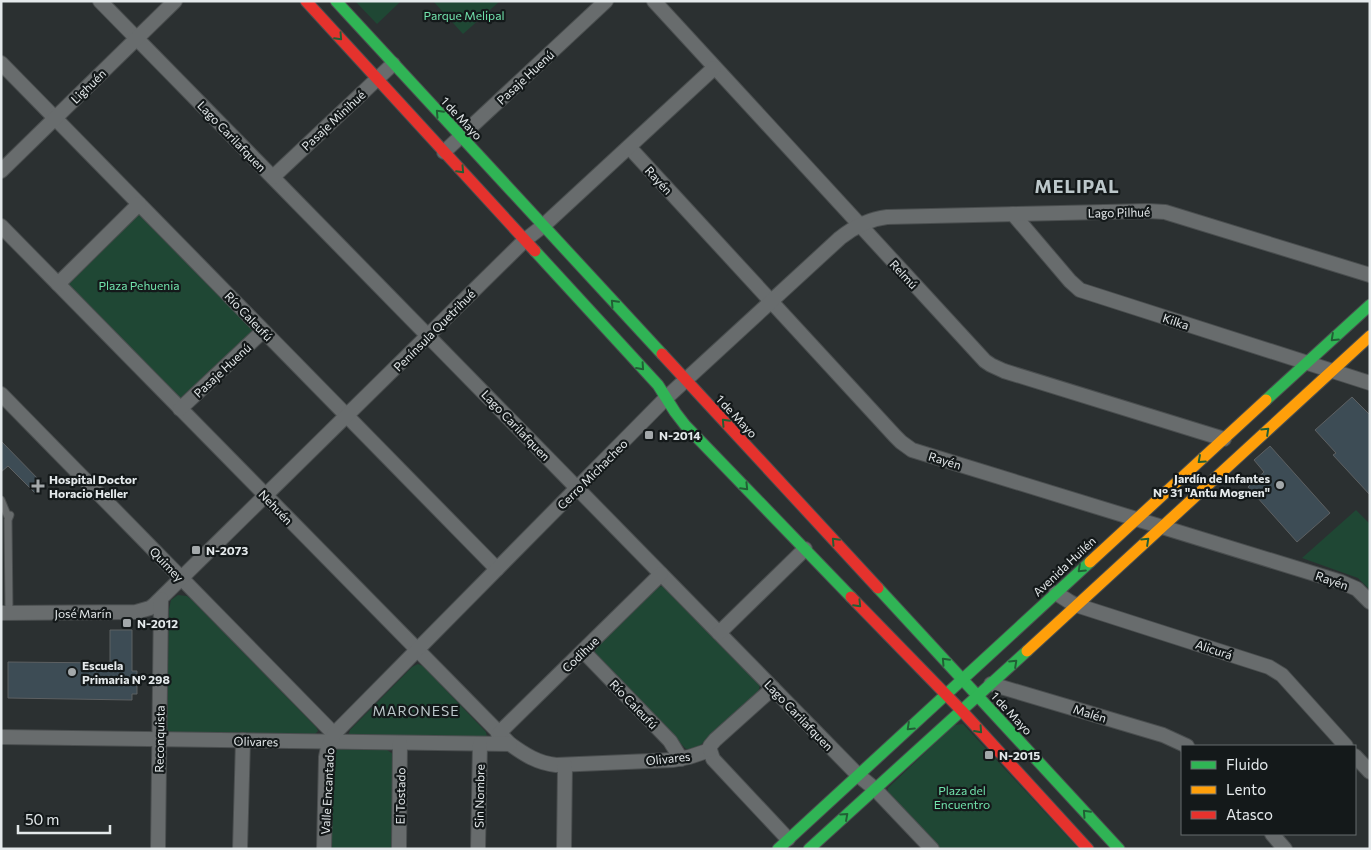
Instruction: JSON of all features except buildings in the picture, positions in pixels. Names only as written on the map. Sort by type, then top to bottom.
[{"type":"main road","points":[[306,1],[658,386],[686,425],[962,711],[1088,849]]},
{"type":"main road","name":"1 de Mayo","points":[[336,1],[1119,849]]},
{"type":"main road","name":"Avenida Huilén","points":[[778,849],[1370,305]]},
{"type":"main road","points":[[809,849],[1370,336]]},
{"type":"street","name":"Lago Carilafquen","points":[[100,1],[932,849]]},
{"type":"street","name":"Lighuén","points":[[1,171],[175,1]]},
{"type":"street","name":"Pasaje Huenú","points":[[444,152],[606,1]]},
{"type":"street","name":"Relmú","points":[[654,1],[991,366],[1224,439]]},
{"type":"street","name":"Río Caleufú","points":[[1,64],[497,569]]},
{"type":"street","name":"Pasaje Minihué","points":[[272,177],[393,64]]},
{"type":"street","name":"Península Quetrihué","points":[[160,599],[525,240],[543,226],[714,68]]},
{"type":"street","name":"Rayén","points":[[629,147],[895,436],[912,450],[1341,582],[1357,589],[1370,602]]},
{"type":"street","points":[[58,284],[139,204]]},
{"type":"street","name":"Lago Pilhué","points":[[859,225],[868,220],[887,217],[1165,212],[1370,276]]},
{"type":"street","name":"Kilka","points":[[1012,214],[1080,290],[1370,383]]},
{"type":"street","name":"Cerro Michacheo","points":[[332,738],[666,398],[840,238],[859,225]]},
{"type":"street","name":"Nehuén","points":[[1,226],[498,734],[528,757],[540,762],[565,765]]},
{"type":"street","name":"Pasaje Huenú","points":[[180,409],[263,331]]},
{"type":"street","name":"Quimey","points":[[1,394],[332,738]]},
{"type":"street","points":[[719,633],[805,549]]},
{"type":"street","name":"Codihue","points":[[498,734],[661,574]]},
{"type":"street","name":"Alicurá","points":[[1056,592],[1076,605],[1269,667],[1282,675],[1345,745]]},
{"type":"street","name":"José Marín","points":[[5,613],[136,612],[150,608],[160,599]]},
{"type":"street","name":"Reconquista","points":[[158,849],[160,599]]},
{"type":"street","name":"Río Caleufú","points":[[583,651],[670,741],[681,759]]},
{"type":"street","name":"Malén","points":[[991,684],[1163,735],[1185,745]]},
{"type":"street","points":[[773,688],[712,742],[710,750],[713,759],[788,839]]},
{"type":"street","name":"Olivares","points":[[1,737],[243,740],[332,738],[400,743],[510,744]]},
{"type":"street","name":"Valle Encantado","points":[[324,849],[326,757],[332,738]]},
{"type":"street","points":[[240,849],[243,740]]},
{"type":"street","name":"El Tostado","points":[[399,849],[400,743]]},
{"type":"street","name":"Sin Nombre","points":[[478,849],[480,744]]},
{"type":"street","name":"Olivares","points":[[565,765],[681,759],[710,750]]},
{"type":"street","points":[[1356,757],[1370,772]]},
{"type":"street","points":[[564,849],[565,765]]},
{"type":"street","points":[[1273,835],[1285,849]]},
{"type":"lane","points":[[1,500],[9,516],[5,613]]},
{"type":"green space","name":"Parque Melipal","points":[[355,1],[401,1],[377,24]]},
{"type":"green space","name":"Parque Melipal","points":[[433,1],[500,1],[463,34]]},
{"type":"green space","name":"Plaza Pehuenia","points":[[136,215],[141,215],[252,329],[252,333],[184,398],[180,399],[69,286],[69,282]]},
{"type":"green space","points":[[1356,510],[1370,524],[1370,590],[1358,578],[1302,558]]},
{"type":"green space","points":[[665,586],[760,685],[758,693],[696,749],[690,751],[597,657],[595,652],[596,646],[656,588]]},
{"type":"green space","points":[[178,595],[187,596],[192,600],[316,727],[318,731],[314,735],[171,733],[168,731],[169,609],[171,600]]},
{"type":"green space","points":[[418,664],[423,666],[486,732],[486,738],[351,736],[349,734],[350,730],[412,667]]},
{"type":"green space","name":"Plaza del Encuentro","points":[[963,724],[1079,849],[939,849],[890,797],[888,788],[954,725]]},
{"type":"green space","points":[[338,749],[387,750],[393,754],[392,849],[330,849],[332,757],[333,752]]},
{"type":"traffic: fast","points":[[336,1],[662,354]]},
{"type":"traffic: fast","points":[[535,251],[658,385],[685,425],[851,597]]},
{"type":"traffic: fast","points":[[1266,400],[1370,305]]},
{"type":"traffic: fast","points":[[778,849],[1090,562]]},
{"type":"traffic: fast","points":[[878,588],[1119,849]]},
{"type":"traffic: fast","points":[[809,849],[1027,651]]},
{"type":"traffic: slow","points":[[1027,651],[1370,336]]},
{"type":"traffic: slow","points":[[1090,562],[1266,400]]},
{"type":"traffic: jam","points":[[306,1],[535,251]]},
{"type":"traffic: jam","points":[[662,354],[878,588]]},
{"type":"traffic: jam","points":[[851,597],[962,711],[1088,849]]},
{"type":"place","name":"N-2014","points":[[649,435]]},
{"type":"place","name":"Jardín de Infantes N° 31 \"Antu Mognen\"","points":[[1280,485]]},
{"type":"place","name":"Hospital Doctor Horacio Heller","points":[[38,486]]},
{"type":"place","name":"N-2073","points":[[196,550]]},
{"type":"place","name":"N-2012","points":[[127,623]]},
{"type":"place","name":"Escuela Primaria Nº 298","points":[[72,672]]},
{"type":"place","name":"N-2015","points":[[989,755]]},
{"type":"district","name":"MELIPAL","points":[[1077,186]]},
{"type":"district","name":"MARONESE","points":[[416,710]]}]
